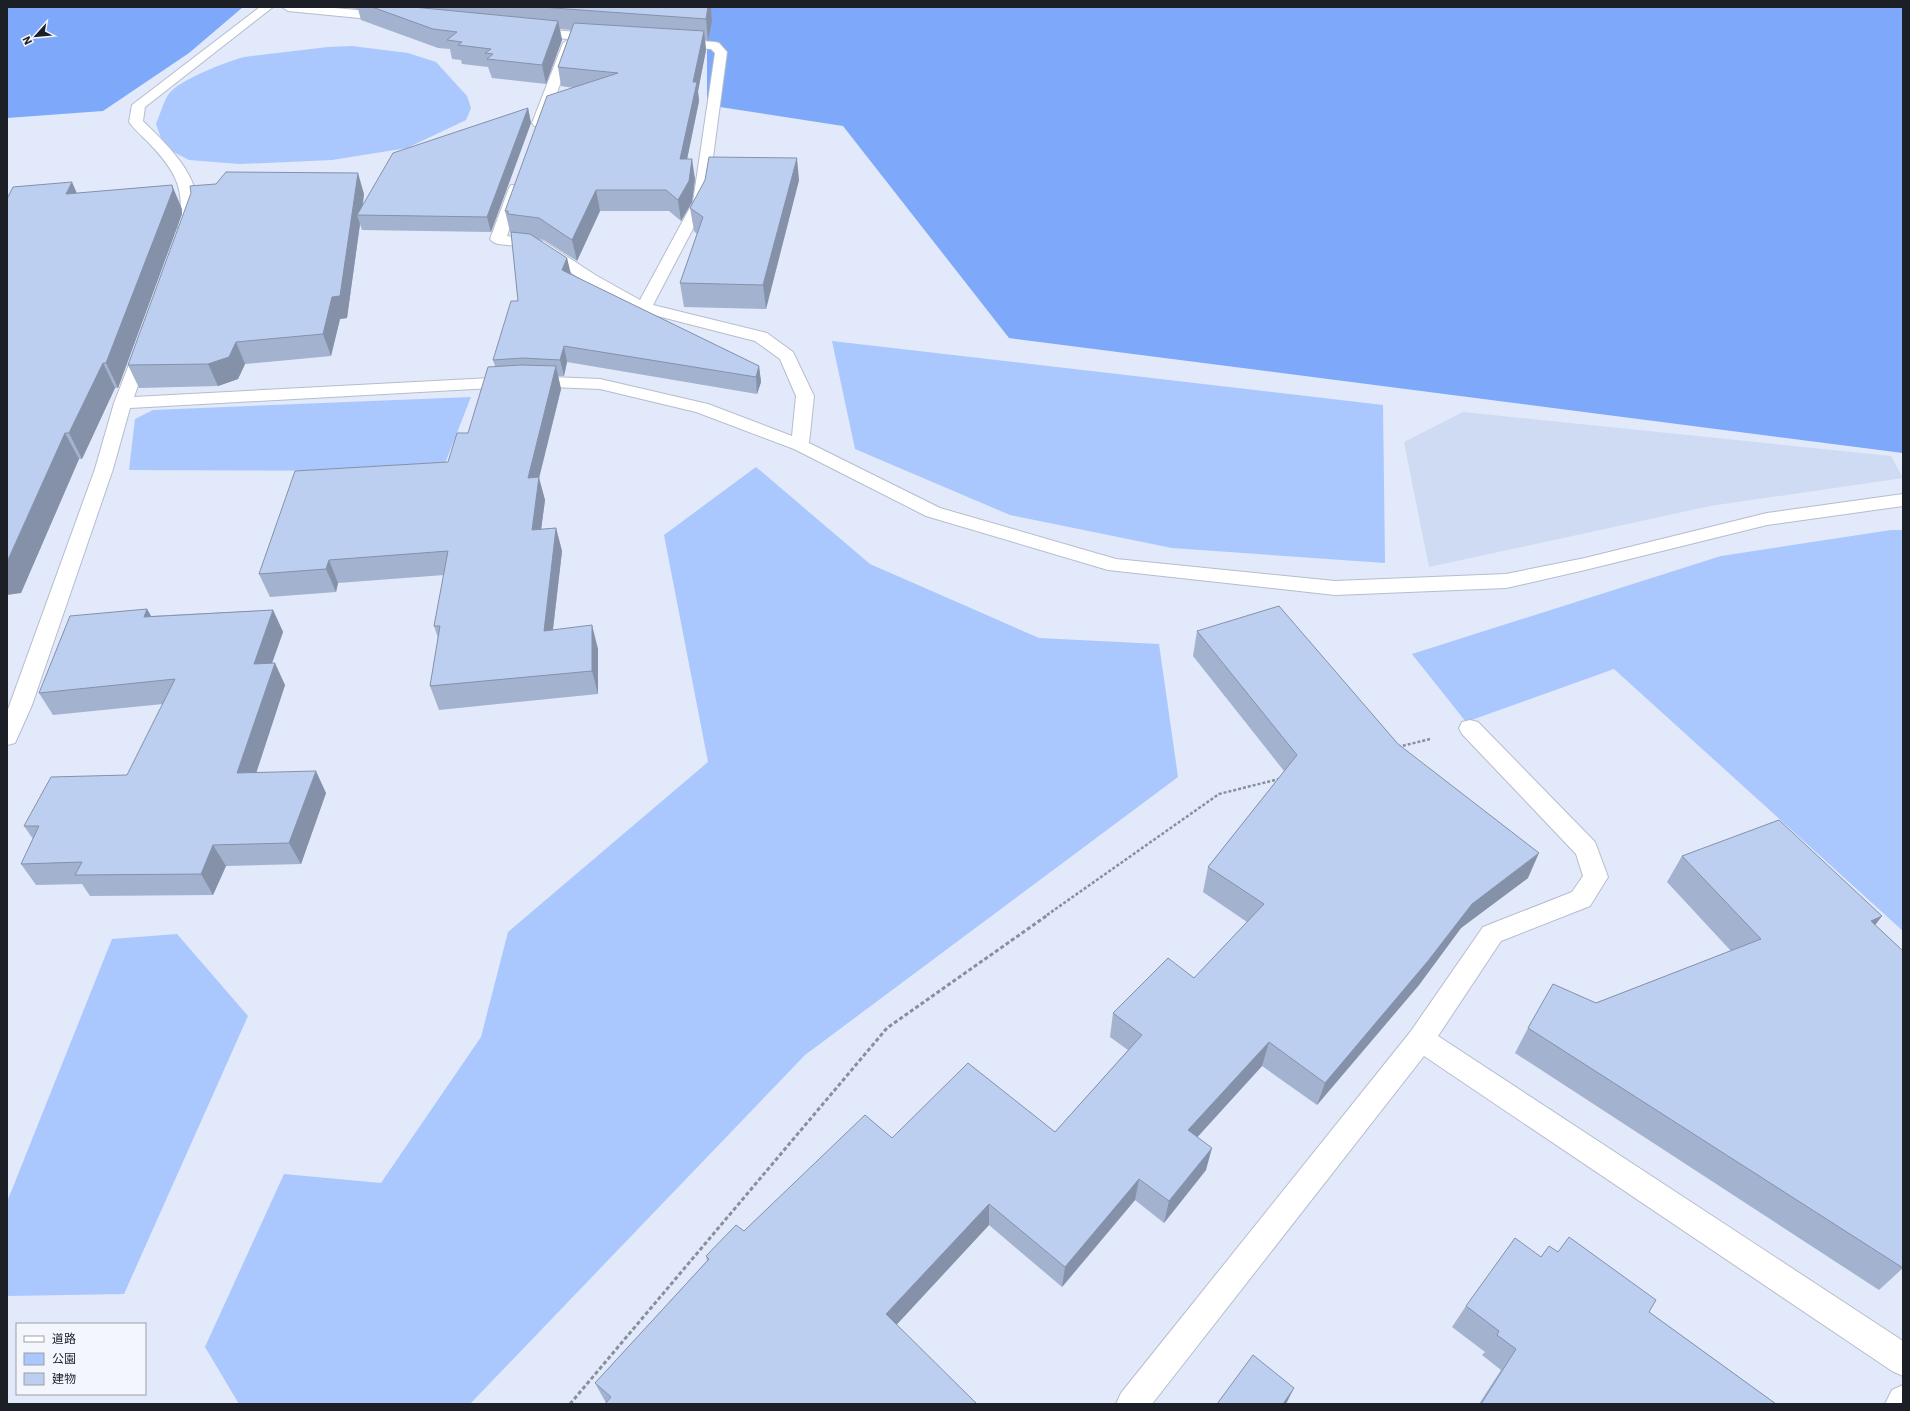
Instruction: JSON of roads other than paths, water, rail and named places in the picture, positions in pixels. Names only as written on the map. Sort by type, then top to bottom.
[{"type":"street","points":[[180,243],[191,214],[188,188],[172,159],[136,122],[139,105],[267,7]]},
{"type":"street","points":[[288,7],[406,19]]},
{"type":"street","points":[[516,30],[611,39]]},
{"type":"street","points":[[536,134],[571,36]]},
{"type":"street","points":[[644,308],[700,202],[721,52],[715,46],[659,42]]},
{"type":"street","points":[[522,171],[498,239],[538,244],[591,279],[644,308],[761,338],[787,356],[805,396],[800,445]]},
{"type":"street","points":[[7,737],[21,705],[104,469],[123,403],[146,338]]},
{"type":"street","points":[[123,403],[527,380],[600,384],[702,408],[800,445],[933,512],[1115,565],[1335,588],[1506,581],[1585,564],[1766,519],[1903,500]]},
{"type":"street","points":[[1132,1404],[1420,1039],[1492,934],[1580,899],[1596,877],[1586,849],[1470,728]]},
{"type":"street","points":[[1420,1039],[1903,1360]]}]
